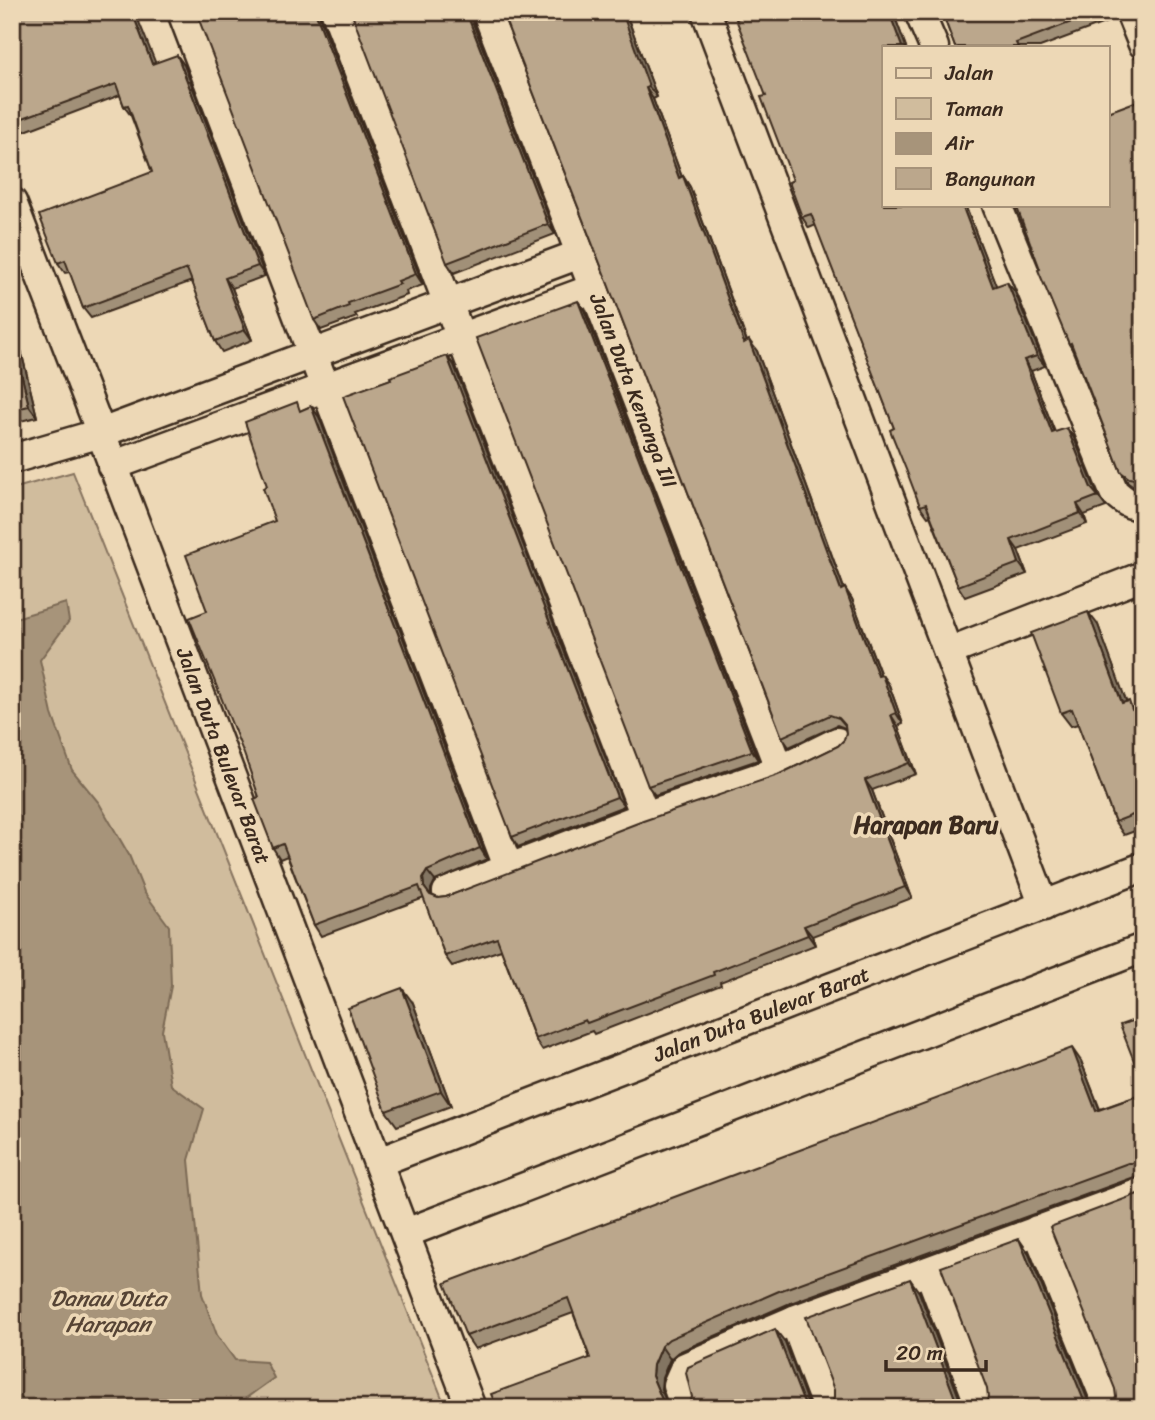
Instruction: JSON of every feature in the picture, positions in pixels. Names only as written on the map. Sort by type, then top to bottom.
[{"type":"street","points":[[182,12],[509,869]]},
{"type":"street","points":[[336,12],[645,816]]},
{"type":"street","name":"Jalan Duta Kenanga III","points":[[487,12],[780,771]]},
{"type":"street","points":[[706,12],[1044,906]]},
{"type":"street","points":[[919,12],[934,46]]},
{"type":"street","points":[[1130,12],[1143,44]]},
{"type":"street","name":"Jalan Duta Bulevar Barat","points":[[12,202],[20,243],[101,433],[471,1408]]},
{"type":"street","points":[[997,206],[1114,492],[1124,501],[1143,506]]},
{"type":"street","points":[[12,459],[101,433],[580,254]]},
{"type":"street","points":[[112,466],[595,288]]},
{"type":"street","points":[[948,652],[1143,576]]},
{"type":"street","points":[[447,892],[645,816],[780,771],[837,742]]},
{"type":"street","name":"Jalan Duta Bulevar Barat","points":[[379,1163],[1143,867]]},
{"type":"street","points":[[406,1233],[1143,948]]},
{"type":"street","points":[[685,1408],[677,1385],[685,1367],[794,1320],[1143,1192]]},
{"type":"street","points":[[1037,1230],[1109,1408]]},
{"type":"street","points":[[929,1271],[981,1408]]},
{"type":"street","points":[[794,1320],[827,1408]]},
{"type":"green space","points":[[73,472],[446,1408],[12,1408],[12,489]]},
{"type":"water","name":"Danau Duta Harapan","points":[[66,603],[69,621],[40,660],[52,714],[72,770],[99,803],[129,855],[144,892],[169,926],[171,986],[162,1031],[171,1085],[204,1109],[189,1160],[202,1294],[217,1335],[235,1360],[266,1362],[274,1378],[242,1401],[239,1408],[12,1408],[12,619]]},
{"type":"building","points":[[12,12],[132,12],[152,64],[177,55],[258,266],[225,278],[245,330],[215,341],[187,269],[83,308],[65,260],[58,263],[39,215],[152,172],[128,105],[124,106],[116,84],[12,122]]},
{"type":"building","points":[[196,12],[315,12],[416,274],[398,281],[400,284],[348,303],[349,306],[314,320]]},
{"type":"building","points":[[351,12],[466,12],[548,224],[447,263]]},
{"type":"building","points":[[502,12],[622,12],[679,178],[683,176],[744,343],[749,340],[841,590],[845,588],[878,676],[882,675],[896,713],[891,715],[909,763],[865,780],[905,887],[804,926],[808,935],[713,972],[714,975],[587,1023],[585,1020],[535,1039],[497,938],[445,956],[419,886],[314,925],[283,844],[273,848],[254,799],[259,797],[244,754],[189,618],[207,611],[186,555],[275,521],[263,488],[267,486],[245,422],[297,402],[300,411],[311,406],[480,848],[427,871],[423,878],[424,887],[430,895],[438,898],[643,821],[778,775],[838,746],[844,740],[845,725],[839,718],[830,715],[782,737]]},
{"type":"building","points":[[743,12],[889,12],[902,46],[882,46],[882,206],[962,206],[993,287],[1007,282],[1037,356],[1024,360],[1052,433],[1067,428],[1091,488],[1098,496],[1077,504],[1080,513],[1011,540],[1019,563],[958,586],[926,504],[920,506],[890,430],[894,428],[811,214],[802,217],[789,182],[793,180],[761,97],[766,96],[736,19],[744,16]]},
{"type":"building","points":[[942,12],[1098,12],[1016,43],[1018,46],[955,46]]},
{"type":"building","points":[[1143,99],[1141,480],[1129,478],[1121,472],[1071,343],[1069,344],[1038,270],[1040,269],[1016,206],[1110,206],[1110,111]]},
{"type":"building","points":[[578,301],[752,751],[648,786],[476,338]]},
{"type":"building","points":[[12,336],[29,406],[12,410]]},
{"type":"building","points":[[447,356],[617,797],[512,837],[343,396]]},
{"type":"building","points":[[1088,612],[1122,703],[1129,701],[1132,710],[1143,706],[1143,811],[1115,822],[1072,709],[1061,713],[1031,633]]},
{"type":"building","points":[[402,988],[441,1091],[386,1111],[348,1008]]},
{"type":"building","points":[[1143,1017],[1143,1084],[1120,1025]]},
{"type":"building","points":[[1072,1048],[1096,1111],[1143,1094],[1143,1165],[1128,1163],[779,1291],[669,1339],[661,1346],[653,1365],[652,1376],[666,1408],[497,1408],[491,1394],[590,1358],[568,1298],[466,1336],[445,1283]]},
{"type":"building","points":[[1143,1192],[1143,1408],[1109,1408],[1116,1397],[1115,1389],[1050,1227]]},
{"type":"building","points":[[1019,1239],[1084,1401],[1090,1408],[982,1408],[988,1398],[987,1389],[941,1267]]},
{"type":"building","points":[[910,1279],[956,1401],[962,1408],[828,1408],[834,1398],[834,1390],[806,1317]]},
{"type":"building","points":[[775,1329],[808,1408],[685,1408],[692,1397],[686,1373],[688,1367]]},
{"type":"district","name":"Harapan Baru","points":[[926,825]]}]
